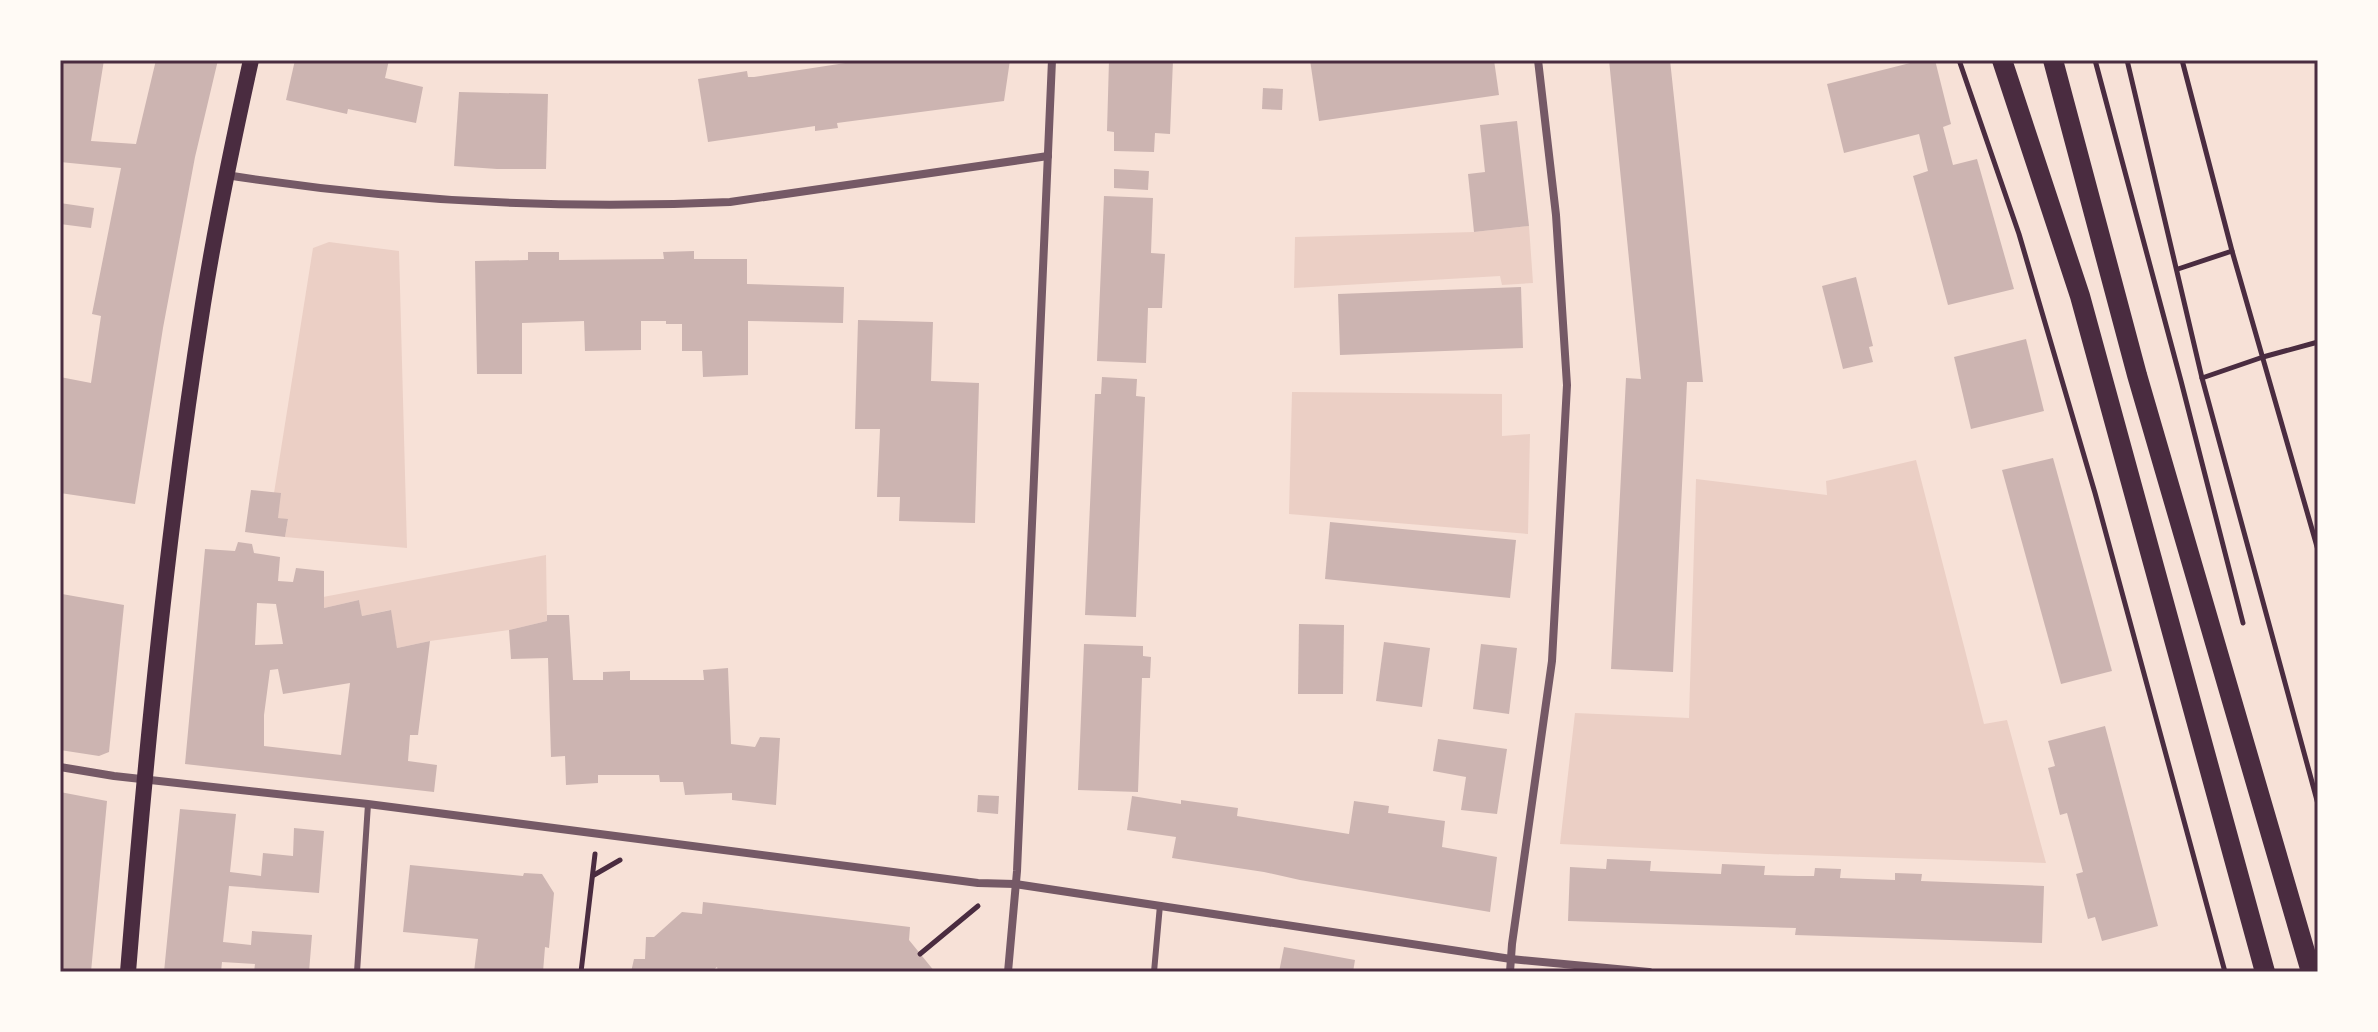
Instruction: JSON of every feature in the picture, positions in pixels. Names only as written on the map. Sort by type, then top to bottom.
[{"type":"main road","points":[[128,972],[176,488],[203,302],[251,60]]},
{"type":"main road","points":[[2002,60],[2080,296],[2265,972]]},
{"type":"main road","points":[[2053,60],[2137,375],[2311,972]]},
{"type":"street","points":[[1008,972],[1015,884],[1052,60]]},
{"type":"street","points":[[1510,972],[1552,661],[1567,385],[1556,215],[1538,60]]},
{"type":"street","points":[[226,175],[312,187],[496,203],[684,204],[730,202],[1048,156]]},
{"type":"street","points":[[60,767],[978,883],[1015,884],[1511,959],[1649,972]]},
{"type":"lane","points":[[357,972],[368,804]]},
{"type":"lane","points":[[1154,972],[1160,905]]},
{"type":"path","points":[[1959,60],[2019,234],[2095,493],[2225,972]]},
{"type":"path","points":[[2095,60],[2244,625]]},
{"type":"path","points":[[2127,60],[2202,378],[2318,804]]},
{"type":"path","points":[[2182,60],[2232,251],[2318,550]]},
{"type":"path","points":[[2178,269],[2232,251]]},
{"type":"path","points":[[2202,378],[2318,342]]},
{"type":"path","points":[[581,972],[595,858]]},
{"type":"path","points":[[920,954],[981,904]]},
{"type":"shaded area","points":[[1529,226],[1533,283],[1502,285],[1500,276],[1294,288],[1295,237],[1474,232]]},
{"type":"shaded area","points":[[329,242],[399,251],[407,548],[285,537],[288,520],[278,518],[274,493],[313,248]]},
{"type":"shaded area","points":[[1292,392],[1502,394],[1502,436],[1530,434],[1528,534],[1289,514]]},
{"type":"shaded area","points":[[1916,460],[1984,724],[2007,720],[2046,863],[1560,844],[1575,713],[1689,718],[1696,479],[1827,495],[1826,481]]},
{"type":"shaded area","points":[[546,555],[547,621],[397,648],[390,610],[362,616],[359,600],[324,608],[323,597]]},
{"type":"building","points":[[60,60],[104,60],[91,141],[136,144],[156,60],[218,60],[195,157],[163,328],[135,504],[60,493],[60,377],[91,383],[101,316],[92,314],[121,168],[60,162]]},
{"type":"building","points":[[295,60],[389,60],[385,78],[423,87],[416,123],[348,109],[347,114],[286,100]]},
{"type":"building","points":[[865,60],[1010,60],[1004,101],[837,123],[838,128],[815,131],[815,126],[708,142],[698,79],[747,71],[748,77],[754,77]]},
{"type":"building","points":[[1109,60],[1173,60],[1170,134],[1155,133],[1154,152],[1114,151],[1114,132],[1107,131]]},
{"type":"building","points":[[1310,60],[1494,60],[1499,95],[1319,121]]},
{"type":"building","points":[[1609,60],[1670,60],[1683,182],[1703,382],[1687,382],[1673,672],[1611,669],[1626,378],[1641,379]]},
{"type":"building","points":[[1922,60],[1935,60],[1951,124],[1943,127],[1953,165],[1977,159],[2014,289],[1948,305],[1913,176],[1928,171],[1919,134],[1844,153],[1827,84]]},
{"type":"building","points":[[1263,88],[1283,89],[1282,110],[1262,109]]},
{"type":"building","points":[[459,92],[548,94],[546,169],[454,166]]},
{"type":"building","points":[[1517,121],[1529,226],[1474,232],[1468,174],[1485,172],[1480,125]]},
{"type":"building","points":[[1114,169],[1149,171],[1148,190],[1114,188]]},
{"type":"building","points":[[1104,196],[1153,198],[1151,253],[1165,254],[1162,308],[1148,308],[1146,363],[1097,361]]},
{"type":"building","points":[[60,203],[94,208],[91,228],[60,224]]},
{"type":"building","points":[[694,251],[694,259],[747,259],[747,284],[844,287],[843,323],[748,321],[748,375],[703,377],[702,351],[682,351],[682,324],[641,321],[641,350],[585,351],[584,321],[522,323],[522,374],[477,374],[475,261],[528,260],[528,252],[559,252],[559,260],[664,259],[663,252]]},
{"type":"building","points":[[1856,277],[1873,346],[1869,347],[1873,362],[1843,369],[1822,286]]},
{"type":"building","points":[[1521,287],[1523,348],[1340,355],[1338,294]]},
{"type":"building","points":[[858,320],[933,322],[931,381],[979,383],[975,523],[899,521],[900,497],[877,497],[880,429],[855,429]]},
{"type":"building","points":[[2026,339],[2044,411],[1971,429],[1954,357]]},
{"type":"building","points":[[1102,377],[1137,379],[1136,396],[1145,397],[1136,617],[1085,615],[1095,394],[1101,394]]},
{"type":"building","points":[[2053,458],[2112,671],[2061,684],[2002,470]]},
{"type":"building","points":[[251,490],[281,493],[278,518],[288,519],[285,537],[245,532]]},
{"type":"building","points":[[1330,522],[1516,540],[1510,598],[1325,579]]},
{"type":"building","points":[[238,542],[252,544],[254,553],[280,557],[278,581],[293,582],[296,568],[324,571],[324,608],[359,600],[362,616],[391,610],[397,648],[430,641],[418,735],[410,735],[408,761],[437,765],[434,792],[185,764],[205,549],[235,551]],"holes":[[[257,603],[276,604],[283,644],[255,645]],[[278,669],[283,694],[350,683],[341,755],[264,746],[264,715],[270,670]]]},
{"type":"building","points":[[62,594],[124,605],[109,752],[99,756],[60,750]]},
{"type":"building","points":[[547,615],[569,615],[573,680],[603,680],[603,672],[630,671],[630,680],[704,680],[703,670],[728,668],[731,744],[755,747],[760,737],[780,738],[776,805],[732,800],[732,793],[685,795],[683,782],[660,782],[659,775],[598,775],[598,783],[566,785],[565,756],[551,757],[548,658],[511,659],[509,630],[547,621]]},
{"type":"building","points":[[1299,624],[1344,625],[1343,694],[1298,694]]},
{"type":"building","points":[[1384,642],[1430,648],[1422,707],[1376,701]]},
{"type":"building","points":[[1084,644],[1143,646],[1143,656],[1151,657],[1150,678],[1142,678],[1138,792],[1078,790]]},
{"type":"building","points":[[1481,644],[1517,648],[1509,714],[1473,709]]},
{"type":"building","points":[[2105,726],[2158,926],[2102,941],[2095,917],[2088,919],[2076,874],[2083,872],[2067,813],[2060,815],[2048,768],[2055,766],[2048,741]]},
{"type":"building","points":[[1438,739],[1507,749],[1497,814],[1461,810],[1466,777],[1433,771]]},
{"type":"building","points":[[60,792],[107,801],[91,972],[60,972]]},
{"type":"building","points":[[978,795],[999,796],[998,814],[977,812]]},
{"type":"building","points":[[1132,796],[1181,804],[1181,800],[1238,808],[1237,816],[1349,834],[1354,801],[1389,806],[1388,813],[1445,821],[1442,847],[1497,857],[1490,912],[1172,858],[1176,837],[1127,830]]},
{"type":"building","points":[[180,809],[236,814],[230,872],[261,876],[263,853],[293,856],[294,828],[324,831],[319,893],[229,886],[223,942],[251,945],[252,931],[312,935],[309,972],[254,972],[255,964],[222,962],[221,972],[164,972]]},
{"type":"building","points":[[1607,859],[1651,861],[1650,871],[1721,874],[1722,864],[1765,866],[1764,875],[1814,876],[1815,868],[1841,869],[1840,878],[1895,880],[1895,873],[1922,874],[1921,881],[2044,886],[2042,943],[1795,935],[1796,928],[1568,921],[1570,867],[1606,869]]},
{"type":"building","points":[[410,865],[523,876],[524,873],[542,874],[554,893],[549,948],[545,947],[543,972],[474,972],[478,939],[403,932]]},
{"type":"building","points":[[703,902],[910,927],[909,940],[935,972],[732,972],[718,971],[717,967],[711,972],[631,972],[634,959],[645,959],[646,937],[654,937],[682,912],[702,914]]},
{"type":"building","points":[[1284,947],[1355,960],[1353,972],[1279,972]]}]
